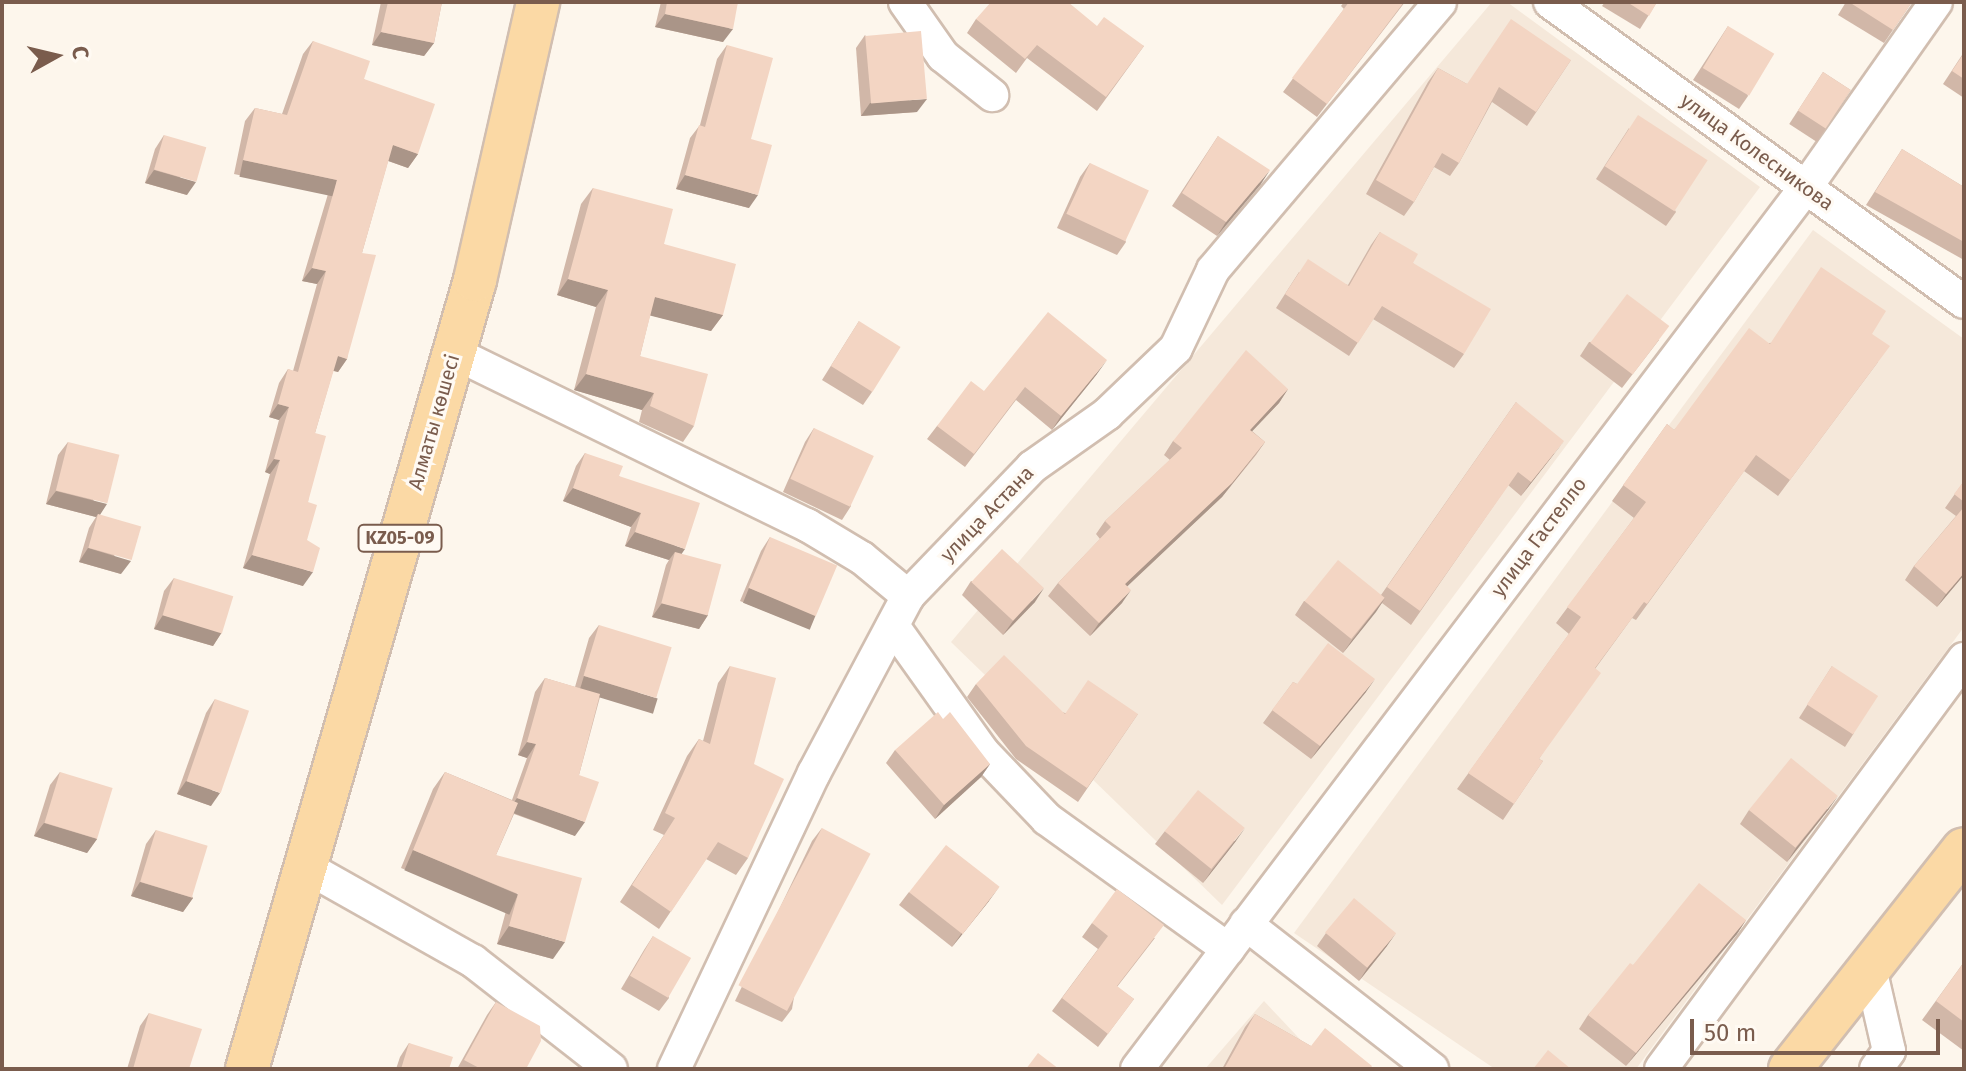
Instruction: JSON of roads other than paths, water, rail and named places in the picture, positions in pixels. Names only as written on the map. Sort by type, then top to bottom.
[{"type":"main road","name":"Алматы көшесі","points":[[247,1069],[475,280],[538,2]]},
{"type":"main road","points":[[1790,1069],[1964,849]]},
{"type":"street","points":[[905,2],[943,56],[992,95]]},
{"type":"street","name":"улица Астана","points":[[674,1069],[814,773],[908,596],[1032,467],[1107,414],[1176,348],[1213,270],[1440,2]]},
{"type":"street","name":"улица Колесникова","points":[[1550,2],[1964,302]]},
{"type":"street","name":"улица Гастелло","points":[[1137,1069],[1806,187],[1936,2]]},
{"type":"street","points":[[454,353],[807,525],[862,558],[908,596]]},
{"type":"street","points":[[893,626],[982,751],[1047,819],[1237,937],[1432,1069]]},
{"type":"street","points":[[1661,1069],[1964,659]]},
{"type":"street","points":[[306,867],[473,961],[611,1069]]},
{"type":"street","points":[[1870,968],[1889,1051],[1876,1069]]}]
